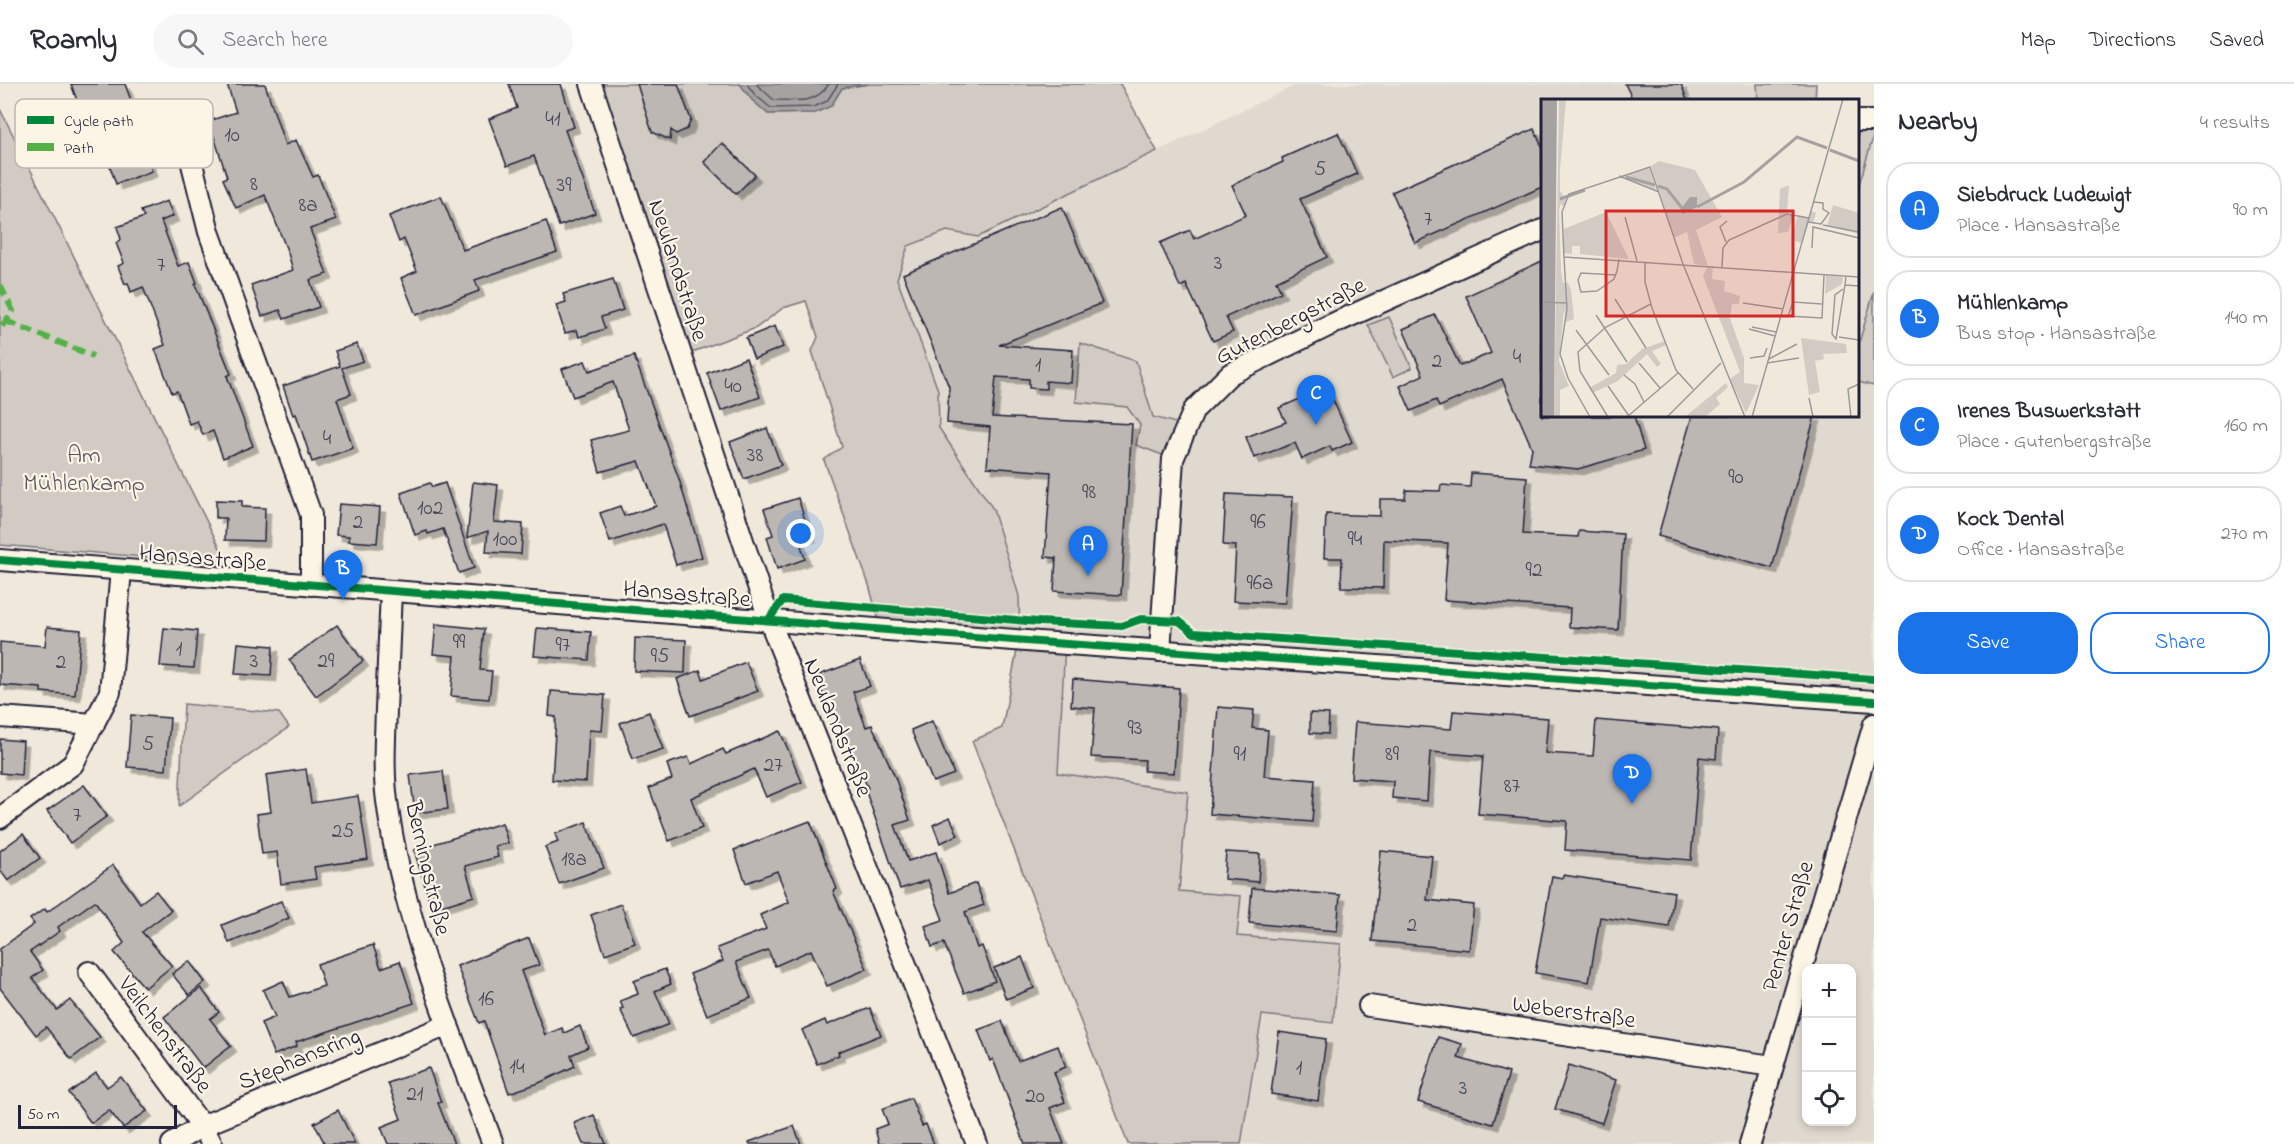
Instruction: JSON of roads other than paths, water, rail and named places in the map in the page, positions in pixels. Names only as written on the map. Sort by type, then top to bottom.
[{"type":"street","name":"Neulandstraße","points":[[591,84],[769,620],[977,1144]]},
{"type":"street","points":[[193,168],[209,232],[311,515],[310,585]]},
{"type":"street","name":"Gutenbergstraße","points":[[1160,651],[1173,459],[1194,410],[1230,374],[1320,329],[1541,230]]},
{"type":"street","name":"Hansastraße","points":[[0,560],[1160,651],[1874,701]]},
{"type":"street","points":[[0,818],[73,764],[110,692],[121,570]]},
{"type":"street","name":"Berningstraße","points":[[392,591],[385,750],[386,798],[404,889],[448,1025],[493,1144]]},
{"type":"street","points":[[0,717],[93,724]]},
{"type":"street","name":"Penter Straße","points":[[1750,1144],[1874,724]]},
{"type":"street","name":"Veilchenstraße","points":[[89,972],[202,1126],[212,1144]]},
{"type":"street","name":"Weberstraße","points":[[1369,1006],[1772,1066]]},
{"type":"street","name":"Stephansring","points":[[172,1144],[202,1126],[448,1025]]},
{"type":"water","points":[[740,84],[869,84],[842,88],[831,106],[815,113],[768,114],[751,99]]},
{"type":"place","name":"Irenes Buswerkstatt","points":[[1316,425]]},
{"type":"place","name":"Siebdruck Ludewigt","points":[[1088,576]]},
{"type":"place","name":"Mühlenkamp","points":[[343,600]]},
{"type":"place","name":"Kock Dental","points":[[1632,804]]},
{"type":"park label","name":"Am Mühlenkamp","points":[[84,468]]}]
